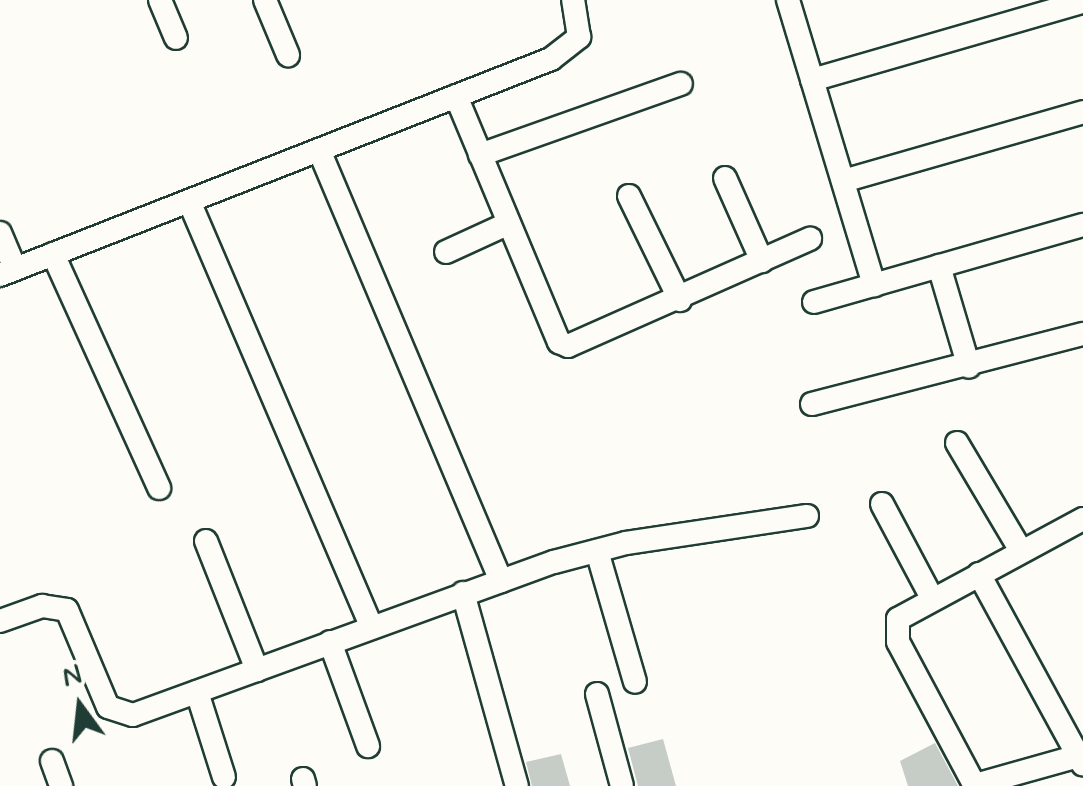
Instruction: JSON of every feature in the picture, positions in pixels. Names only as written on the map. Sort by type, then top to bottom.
[{"type":"street","points":[[160,0],[176,38]]},
{"type":"street","points":[[265,0],[288,55]]},
{"type":"street","points":[[0,233],[7,272],[456,96],[569,50],[579,36],[573,0]]},
{"type":"street","points":[[788,0],[874,285]]},
{"type":"street","points":[[812,80],[1083,2]]},
{"type":"street","points":[[480,155],[681,84]]},
{"type":"street","points":[[456,96],[559,342],[583,345],[810,239]]},
{"type":"street","points":[[843,182],[1083,112]]},
{"type":"street","points":[[319,150],[501,580]]},
{"type":"street","points":[[725,178],[762,262]]},
{"type":"street","points":[[629,196],[680,300]]},
{"type":"street","points":[[189,201],[372,627]]},
{"type":"street","points":[[446,252],[509,224]]},
{"type":"street","points":[[814,302],[1083,224]]},
{"type":"street","points":[[53,254],[159,488]]},
{"type":"street","points":[[939,266],[969,367]]},
{"type":"street","points":[[812,404],[969,367],[1083,334]]},
{"type":"street","points":[[957,442],[1021,552]]},
{"type":"street","points":[[882,504],[932,598]]},
{"type":"street","points":[[0,622],[42,606],[68,610],[117,716],[197,692],[501,580],[597,550],[807,516]]},
{"type":"street","points":[[979,574],[1081,760],[975,786],[898,642],[898,619],[932,598],[1021,552],[1079,530]]},
{"type":"street","points":[[206,542],[257,670]]},
{"type":"street","points":[[597,550],[635,682]]},
{"type":"street","points":[[462,594],[517,786]]},
{"type":"street","points":[[330,642],[368,746]]},
{"type":"street","points":[[197,692],[224,777]]},
{"type":"street","points":[[597,694],[622,786]]},
{"type":"street","points":[[52,762],[61,786]]},
{"type":"building","points":[[663,739],[676,786],[638,786],[628,748]]},
{"type":"building","points":[[935,743],[958,786],[908,786],[900,761]]},
{"type":"building","points":[[561,754],[570,786],[532,786],[526,762]]}]
